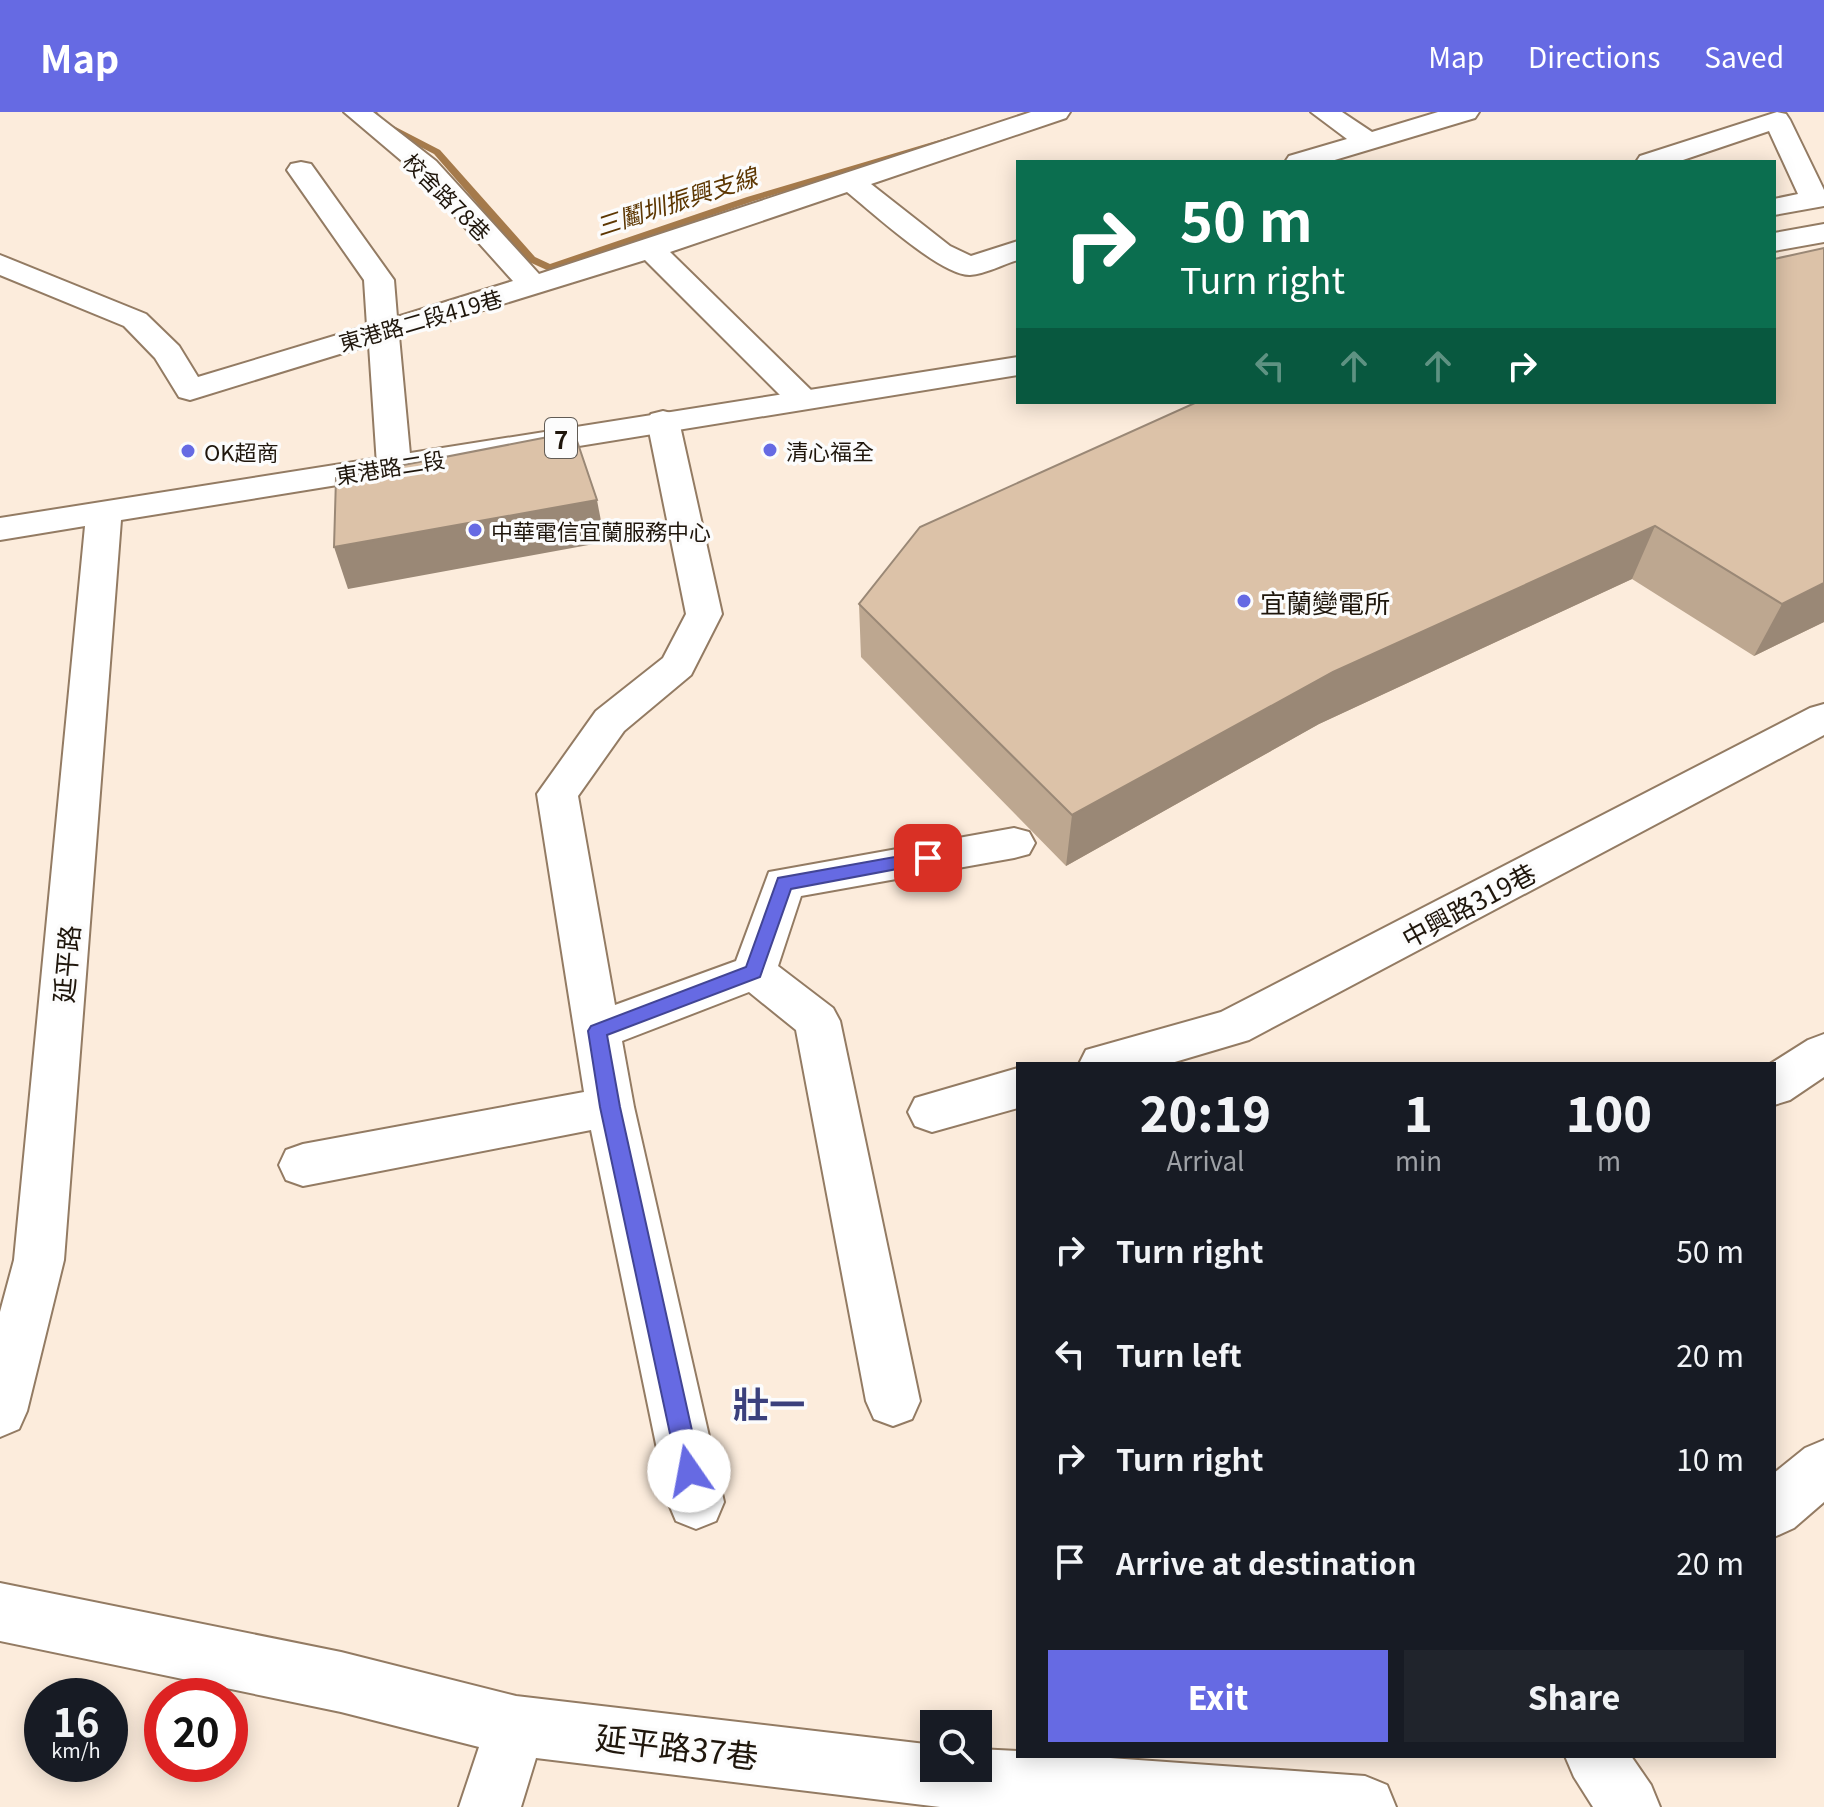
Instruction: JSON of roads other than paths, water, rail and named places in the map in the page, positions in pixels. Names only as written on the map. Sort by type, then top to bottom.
[{"type":"main road","name":"校舍路78巷","points":[[357,112],[426,167],[534,286]]},
{"type":"main road","name":"東港路二段419巷","points":[[0,264],[135,320],[168,353],[190,390],[650,249],[1057,112]]},
{"type":"main road","points":[[1324,112],[1368,141]]},
{"type":"main road","points":[[1306,160],[1466,112]]},
{"type":"main road","points":[[1656,160],[1777,120],[1819,199],[1776,207]]},
{"type":"main road","points":[[301,170],[379,280],[394,465]]},
{"type":"main road","points":[[852,182],[940,252],[969,266],[1016,251]]},
{"type":"main road","points":[[1780,255],[1824,233]]},
{"type":"main road","points":[[650,249],[802,399]]},
{"type":"main road","points":[[1780,255],[1824,261]]},
{"type":"main road","name":"東港路二段","points":[[0,529],[1016,366]]},
{"type":"main road","points":[[663,421],[704,614],[678,666],[610,721],[557,794],[610,1107],[696,1502]]},
{"type":"main road","name":"延平路","points":[[0,1411],[39,1260],[104,511]]},
{"type":"main road","name":"中興路319巷","points":[[1109,1062],[1233,1027],[1824,718]]},
{"type":"main road","points":[[754,972],[784,883],[1014,843]]},
{"type":"main road","points":[[597,1031],[754,972]]},
{"type":"main road","points":[[754,972],[817,1021],[893,1401]]},
{"type":"main road","points":[[1776,1085],[1824,1053]]},
{"type":"main road","points":[[932,1112],[1016,1089]]},
{"type":"main road","points":[[303,1165],[610,1107]]},
{"type":"main road","points":[[1776,1507],[1824,1467]]},
{"type":"main road","name":"延平路37巷","points":[[0,1612],[341,1682],[516,1726],[932,1791],[1365,1807]]},
{"type":"main road","points":[[490,1807],[516,1726]]},
{"type":"main road","points":[[1596,1758],[1629,1807]]},
{"type":"waterway","name":"三鬮圳振興支線","points":[[372,112],[381,123],[437,152],[531,259],[549,268],[751,199],[956,138]]},
{"type":"place","name":"清心福全","points":[[770,450]]},
{"type":"place","name":"OK超商","points":[[188,451]]},
{"type":"place","name":"中華電信宜蘭服務中心","points":[[475,530]]},
{"type":"place","name":"宜蘭變電所","points":[[1244,601]]},
{"type":"district","name":"壯一","points":[[769,1402]]}]
